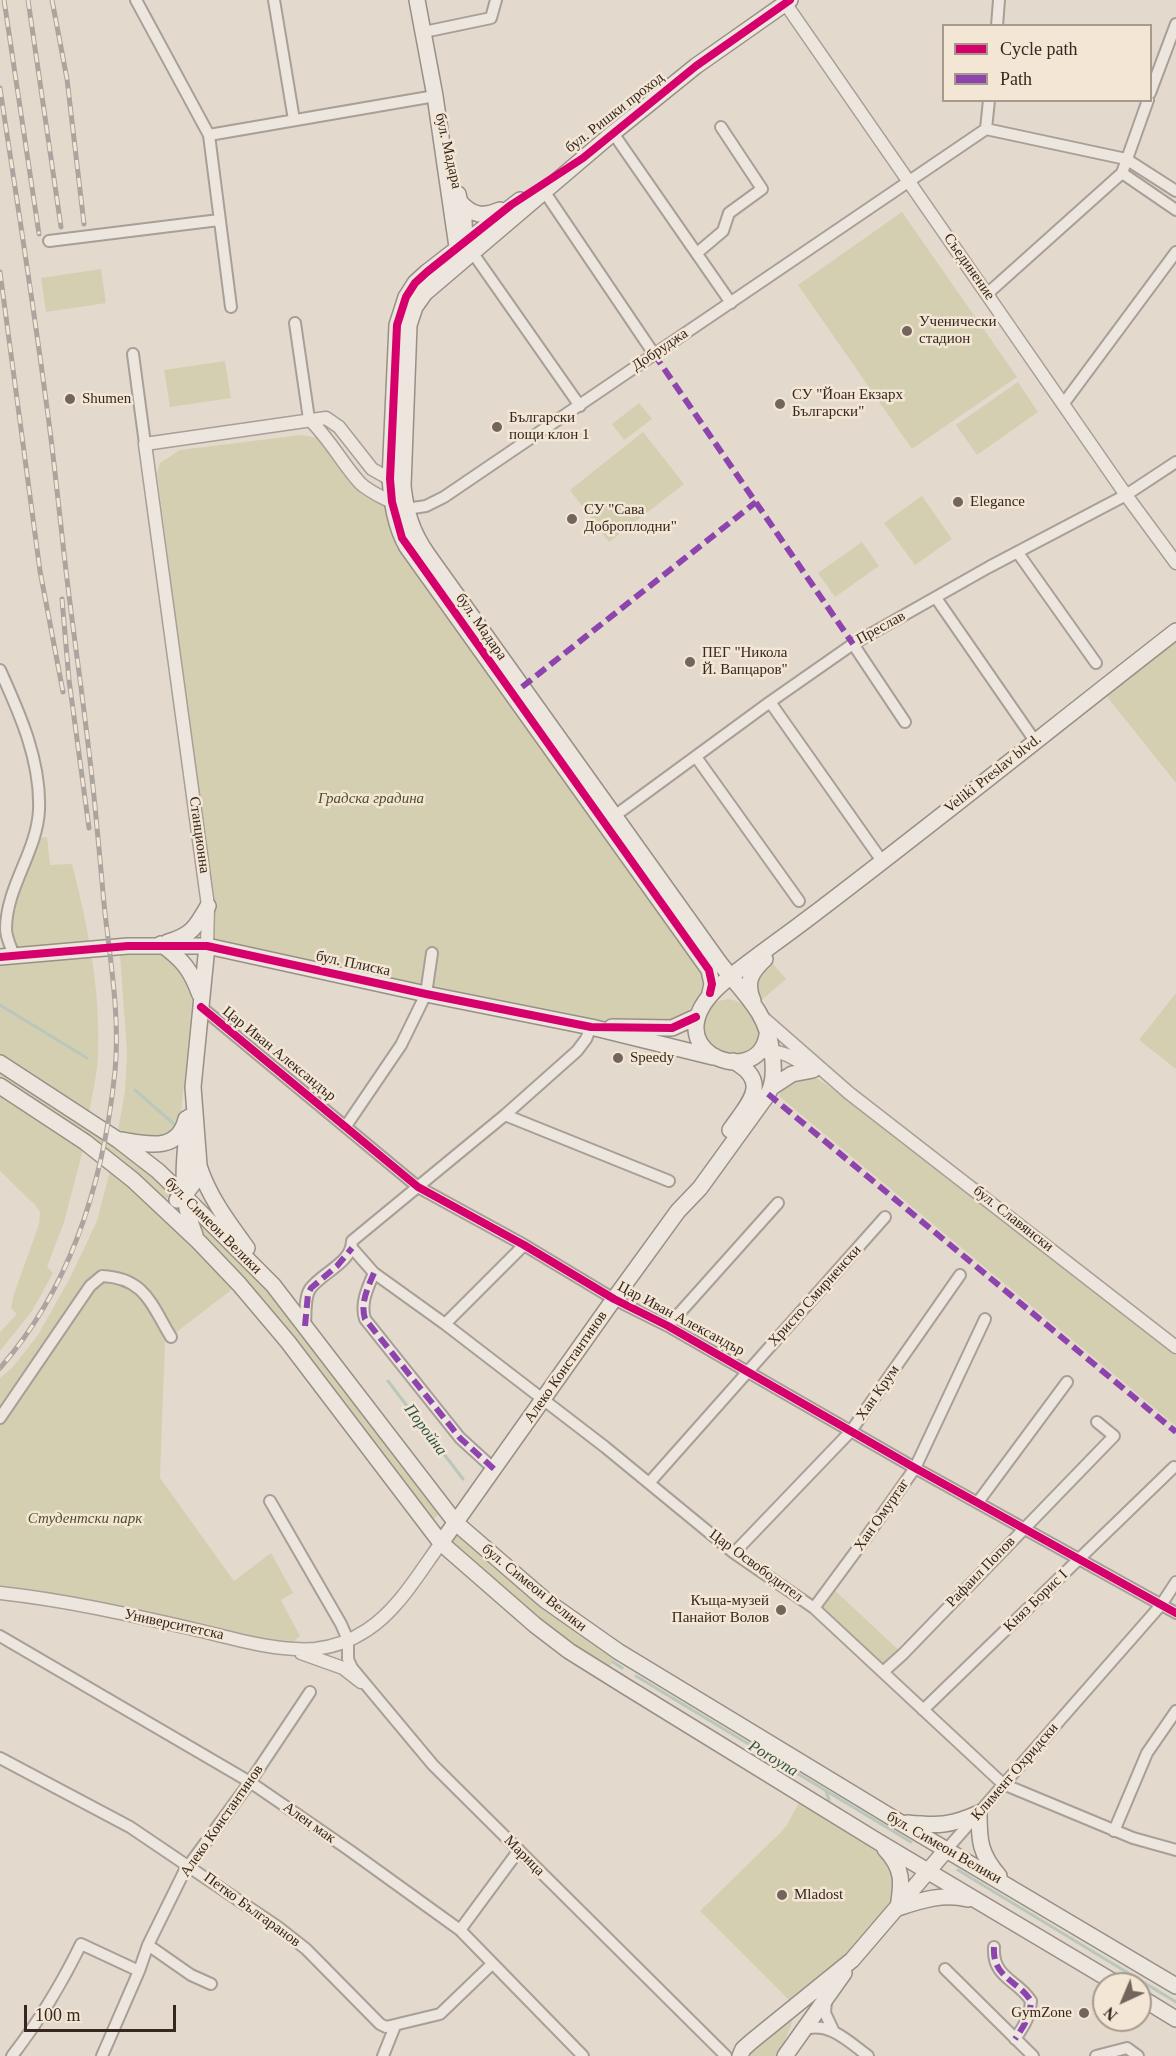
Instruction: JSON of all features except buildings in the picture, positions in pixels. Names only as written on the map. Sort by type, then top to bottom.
[{"type":"main road","name":"бул. Мадара","points":[[417,0],[464,251]]},
{"type":"main road","name":"бул. Ришки проход","points":[[464,251],[544,190],[696,66],[786,1]]},
{"type":"main road","name":"бул. Мадара","points":[[435,96],[460,202],[464,251]]},
{"type":"main road","name":"бул. Ришки проход","points":[[464,251],[511,206],[583,158]]},
{"type":"main road","points":[[460,202],[469,211],[483,216],[511,206]]},
{"type":"main road","name":"бул. Мадара","points":[[464,251],[415,284],[400,310],[395,344],[397,483],[392,502],[398,528],[407,547],[610,820],[746,997]]},
{"type":"main road","name":"бул. Мадара","points":[[397,483],[419,542],[610,820],[709,970],[712,984],[707,998]]},
{"type":"main road","name":"Veliki Preslav blvd.","points":[[707,998],[730,977],[1176,631]]},
{"type":"main road","points":[[161,944],[183,938],[196,928],[208,906]]},
{"type":"main road","name":"Veliki Preslav blvd.","points":[[758,1012],[748,984],[754,969],[810,917]]},
{"type":"main road","points":[[161,944],[187,966],[194,977],[201,1002]]},
{"type":"main road","name":"бул. Плиска","points":[[7,956],[161,944],[207,946],[591,1027],[717,1059]]},
{"type":"main road","name":"Станционна","points":[[184,1196],[195,1181],[199,1165],[193,1087],[207,946]]},
{"type":"main road","points":[[766,1052],[748,1060],[734,1061],[717,1059],[705,1050],[696,1034],[696,1017],[707,998],[719,993],[737,993],[746,997],[758,1012],[767,1035],[766,1052],[774,1071],[772,1087]]},
{"type":"main road","name":"бул. Плиска","points":[[591,1027],[672,1028],[696,1017]]},
{"type":"main road","name":"Алеко Константинов","points":[[678,1211],[692,1184],[753,1097],[755,1082],[752,1076],[734,1061]]},
{"type":"main road","name":"бул. Симеон Велики","points":[[2,1064],[118,1140],[184,1196],[273,1285],[456,1523],[505,1567],[583,1629],[901,1823],[1176,1986]]},
{"type":"main road","points":[[772,1087],[792,1074],[813,1070]]},
{"type":"main road","name":"бул. Симеон Велики","points":[[0,1086],[85,1142],[157,1201],[198,1242],[239,1284],[288,1341],[441,1543],[508,1603],[569,1651],[928,1872],[1098,1972]]},
{"type":"main road","points":[[118,1140],[160,1145],[169,1142],[184,1125],[193,1087]]},
{"type":"main road","points":[[193,1087],[186,1137],[184,1196],[189,1221],[198,1242]]},
{"type":"main road","name":"Алеко Константинов","points":[[441,1543],[614,1299],[678,1211],[700,1188],[772,1087]]},
{"type":"main road","points":[[199,1165],[216,1206],[273,1285]]},
{"type":"main road","points":[[157,1201],[168,1202],[184,1196]]},
{"type":"main road","points":[[901,1823],[944,1826],[980,1812],[980,1845],[988,1863],[1004,1883]]},
{"type":"main road","points":[[877,1841],[898,1864],[901,1888],[898,1908],[925,1899],[942,1897],[959,1897],[978,1901]]},
{"type":"main road","name":"Климент Охридски","points":[[785,2056],[852,1960],[947,1849]]},
{"type":"main road","name":"Климент Охридски","points":[[739,2054],[852,1960]]},
{"type":"main road","points":[[1152,2004],[1176,2019]]},
{"type":"street","points":[[136,0],[209,135],[231,307]]},
{"type":"street","points":[[274,0],[294,120]]},
{"type":"street","points":[[424,32],[490,18],[496,0]]},
{"type":"street","points":[[997,24],[999,0]]},
{"type":"street","name":"Съединение","points":[[786,1],[1126,495],[1176,563]]},
{"type":"street","points":[[1152,88],[1176,24]]},
{"type":"street","points":[[209,135],[435,96]]},
{"type":"street","points":[[989,102],[986,129],[1126,159],[1176,191]]},
{"type":"street","points":[[987,294],[1122,173],[1147,102]]},
{"type":"street","points":[[697,253],[723,231],[729,213],[762,189],[721,127]]},
{"type":"street","name":"Добруджа","points":[[406,509],[426,506],[444,497],[986,129]]},
{"type":"street","points":[[613,133],[731,303]]},
{"type":"street","points":[[1122,173],[1176,210]]},
{"type":"street","points":[[544,190],[654,354]]},
{"type":"street","points":[[49,242],[219,220]]},
{"type":"street","points":[[464,251],[580,406]]},
{"type":"street","points":[[1064,403],[1176,252]]},
{"type":"street","points":[[295,323],[309,419],[325,434],[360,483],[406,509]]},
{"type":"street","name":"Станционна","points":[[133,354],[208,906],[207,946]]},
{"type":"street","points":[[145,444],[326,418],[333,421],[372,469],[397,483]]},
{"type":"street","name":"Преслав","points":[[610,820],[853,644],[1126,495],[1176,462]]},
{"type":"street","points":[[1018,553],[1096,663]]},
{"type":"street","points":[[936,598],[1035,741]]},
{"type":"street","points":[[853,644],[905,722]]},
{"type":"street","points":[[0,670],[20,714],[38,779],[39,812],[33,839],[8,909],[7,956]]},
{"type":"street","points":[[770,702],[882,861]]},
{"type":"street","points":[[696,757],[799,901]]},
{"type":"street","points":[[346,1126],[401,1045],[426,994],[432,953]]},
{"type":"street","name":"Цар Иван Александър","points":[[201,1002],[418,1186],[524,1245],[614,1299],[668,1326],[915,1468],[1176,1613]]},
{"type":"street","name":"бул. Славянски","points":[[758,1012],[849,1093],[1176,1347]]},
{"type":"street","points":[[305,1326],[311,1288],[337,1266],[352,1248],[352,1241],[505,1115],[577,1051],[591,1027]]},
{"type":"street","name":"бул. Славянски","points":[[766,1052],[789,1054],[849,1093]]},
{"type":"street","points":[[505,1115],[669,1181]]},
{"type":"street","points":[[668,1326],[778,1203]]},
{"type":"street","name":"Христо Смирненски","points":[[649,1483],[885,1217]]},
{"type":"street","points":[[446,1324],[524,1245]]},
{"type":"street","name":"Цар Освободител","points":[[352,1248],[374,1273],[446,1324],[649,1483],[734,1553],[814,1608],[1004,1784],[1133,1839],[1176,1850]]},
{"type":"street","points":[[374,1273],[364,1303],[365,1319],[460,1438],[494,1469]]},
{"type":"street","name":"Хан Крум","points":[[734,1553],[851,1431],[960,1275]]},
{"type":"street","points":[[0,1418],[90,1286],[102,1276],[119,1277],[132,1282],[144,1294],[171,1336]]},
{"type":"street","name":"Хан Омуртаг","points":[[814,1608],[915,1468],[985,1319]]},
{"type":"street","points":[[978,1502],[1067,1382]]},
{"type":"street","name":"Рафаил Попов","points":[[883,1672],[1114,1436],[1097,1422]]},
{"type":"street","name":"Княз Борис I","points":[[923,1710],[1174,1467]]},
{"type":"street","name":"Марица","points":[[270,1501],[324,1593],[348,1640],[348,1659],[361,1682],[433,1766],[726,2056]]},
{"type":"street","points":[[348,1640],[367,1630],[400,1599],[441,1543]]},
{"type":"street","name":"Климент Охридски","points":[[947,1849],[1161,1605],[1176,1582]]},
{"type":"street","name":"Университетска","points":[[0,1593],[75,1604],[286,1648],[315,1648],[348,1640]]},
{"type":"street","name":"Ален мак","points":[[0,1636],[250,1782],[460,1930],[583,2056]]},
{"type":"street","points":[[286,1648],[343,1668],[361,1682]]},
{"type":"street","name":"Алеко Константинов","points":[[102,2056],[148,1945],[184,1872],[250,1782],[310,1692]]},
{"type":"street","points":[[1114,1831],[1147,1753],[1176,1711]]},
{"type":"street","name":"Петко Българанов","points":[[0,1758],[130,1827],[189,1865],[297,1942],[380,2024],[386,2027],[395,2026]]},
{"type":"street","points":[[460,1930],[519,1851]]},
{"type":"street","points":[[12,2056],[32,2030],[61,1983],[81,1944],[139,1971]]},
{"type":"street","points":[[148,1945],[191,1975],[211,1984]]},
{"type":"street","points":[[994,1947],[994,1960],[999,1970],[1031,2001],[1026,2024],[1015,2039]]},
{"type":"street","points":[[383,2056],[395,2026],[440,2014],[492,1964]]},
{"type":"street","points":[[945,1969],[1032,2056]]},
{"type":"street","points":[[827,1998],[825,2013],[834,2032]]},
{"type":"street","points":[[802,2030],[812,2026],[821,2026],[834,2032],[868,2056]]},
{"type":"street","points":[[1096,2056],[1127,2048],[1134,2055]]},
{"type":"green space","name":"Ученически стадион","points":[[902,212],[1017,377],[912,449],[798,285]]},
{"type":"green space","points":[[101,269],[106,303],[46,312],[41,278]]},
{"type":"green space","points":[[225,361],[231,398],[170,407],[164,370]]},
{"type":"green space","points":[[1018,382],[1038,412],[977,455],[956,425]]},
{"type":"green space","points":[[639,403],[652,419],[624,440],[612,424]]},
{"type":"green space","points":[[643,432],[684,484],[609,542],[570,490]]},
{"type":"green space","name":"Градска градина","points":[[301,435],[318,438],[362,495],[386,507],[394,536],[700,968],[703,981],[701,994],[686,1014],[674,1023],[629,1019],[601,1021],[582,1019],[214,940],[215,919],[157,473],[160,463],[180,450]]},
{"type":"green space","points":[[922,496],[952,539],[915,565],[884,523]]},
{"type":"green space","points":[[862,542],[879,566],[835,597],[818,573]]},
{"type":"green space","points":[[1176,631],[1176,783],[1101,689]]},
{"type":"green space","points":[[47,837],[50,865],[72,864],[92,959],[97,1008],[98,1056],[88,1120],[0,1063],[0,958],[14,955],[6,931],[33,839]]},
{"type":"green space","points":[[158,951],[172,960],[187,982],[192,1002],[181,1114],[171,1134],[152,1141],[118,1131],[125,1091],[127,1052],[120,954]]},
{"type":"green space","points":[[770,960],[786,979],[758,1003],[754,997],[757,971]]},
{"type":"green space","points":[[1176,993],[1176,1069],[1139,1040]]},
{"type":"green space","points":[[729,999],[747,1008],[757,1025],[761,1039],[752,1053],[727,1055],[722,1053],[712,1046],[701,1031],[712,1005]]},
{"type":"green space","name":"Студентски парк","points":[[0,1069],[75,1116],[177,1195],[165,1199],[157,1198],[239,1284],[165,1341],[160,1478],[234,1581],[271,1553],[293,1593],[281,1600],[300,1636],[286,1648],[0,1593],[0,1378],[12,1368],[38,1335],[70,1278],[97,1221],[112,1163],[85,1142],[64,1222],[47,1267],[53,1273],[32,1311],[0,1351],[0,1332],[17,1314],[11,1308],[14,1294],[39,1224],[40,1212],[0,1171]]},
{"type":"green space","points":[[811,1074],[885,1126],[1176,1352],[1176,1426],[780,1097],[779,1091],[793,1078]]},
{"type":"green space","points":[[192,1210],[269,1286],[441,1512],[430,1523],[196,1230]]},
{"type":"green space","points":[[456,1523],[619,1652],[605,1674],[441,1543]]},
{"type":"green space","points":[[830,1586],[903,1654],[883,1672],[814,1608]]},
{"type":"green space","points":[[803,1795],[893,1858],[898,1908],[852,1960],[791,2002],[700,1911],[781,1832]]},
{"type":"green space","points":[[793,2018],[778,2056],[744,2056]]},
{"type":"waterway","points":[[0,1005],[87,1058]]},
{"type":"waterway","points":[[135,1090],[174,1124]]},
{"type":"waterway","name":"Поройна","points":[[388,1381],[463,1479]]},
{"type":"waterway","points":[[613,1662],[622,1668]]},
{"type":"waterway","name":"Poroyna","points":[[636,1676],[911,1842]]},
{"type":"waterway","name":"Poroyna","points":[[826,1791],[829,1800]]},
{"type":"waterway","name":"Poroyna","points":[[958,1870],[1176,2002]]},
{"type":"railway","points":[[4,0],[39,234]]},
{"type":"railway","points":[[28,0],[61,227]]},
{"type":"railway","points":[[52,0],[67,79],[84,224]]},
{"type":"railway","points":[[0,88],[53,451],[91,766],[116,1032],[115,1071],[103,1151],[81,1229],[66,1266],[47,1302],[25,1336],[0,1368]]},
{"type":"railway","points":[[0,272],[40,571],[63,692]]},
{"type":"railway","points":[[62,599],[69,680],[89,828]]},
{"type":"marked path","points":[[654,354],[853,644]]},
{"type":"marked path","points":[[522,687],[756,502]]},
{"type":"marked path","points":[[768,1094],[1176,1432]]},
{"type":"marked path","points":[[305,1326],[308,1294],[311,1288],[337,1266],[352,1248]]},
{"type":"marked path","points":[[374,1273],[364,1301],[365,1319],[460,1438],[494,1469]]},
{"type":"marked path","points":[[994,1947],[994,1957],[1001,1972],[1031,2001],[1026,2021],[1015,2039]]},
{"type":"cycle path","points":[[710,993],[712,984],[709,970],[402,538],[392,502],[390,479],[397,325],[406,297],[415,283],[427,272],[511,205],[583,158],[696,66],[790,0]]},
{"type":"cycle path","points":[[0,957],[128,946],[207,946],[591,1027],[672,1028],[696,1017]]},
{"type":"cycle path","points":[[201,1007],[418,1187],[1176,1613]]},
{"type":"place","name":"Ученически стадион","points":[[907,331]]},
{"type":"place","name":"Shumen","points":[[70,399]]},
{"type":"place","name":"СУ \"Йоан Екзарх Български\"","points":[[780,404]]},
{"type":"place","name":"Български пощи клон 1","points":[[497,427]]},
{"type":"place","name":"Elegance","points":[[958,502]]},
{"type":"place","name":"СУ \"Сава Доброплодни\"","points":[[572,519]]},
{"type":"place","name":"ПЕГ \"Никола Й. Вапцаров\"","points":[[690,662]]},
{"type":"place","name":"Speedy","points":[[618,1058]]},
{"type":"place","name":"Къща-музей Панайот Волов","points":[[781,1610]]},
{"type":"place","name":"Mladost","points":[[782,1895]]},
{"type":"place","name":"GymZone","points":[[1084,2013]]}]
